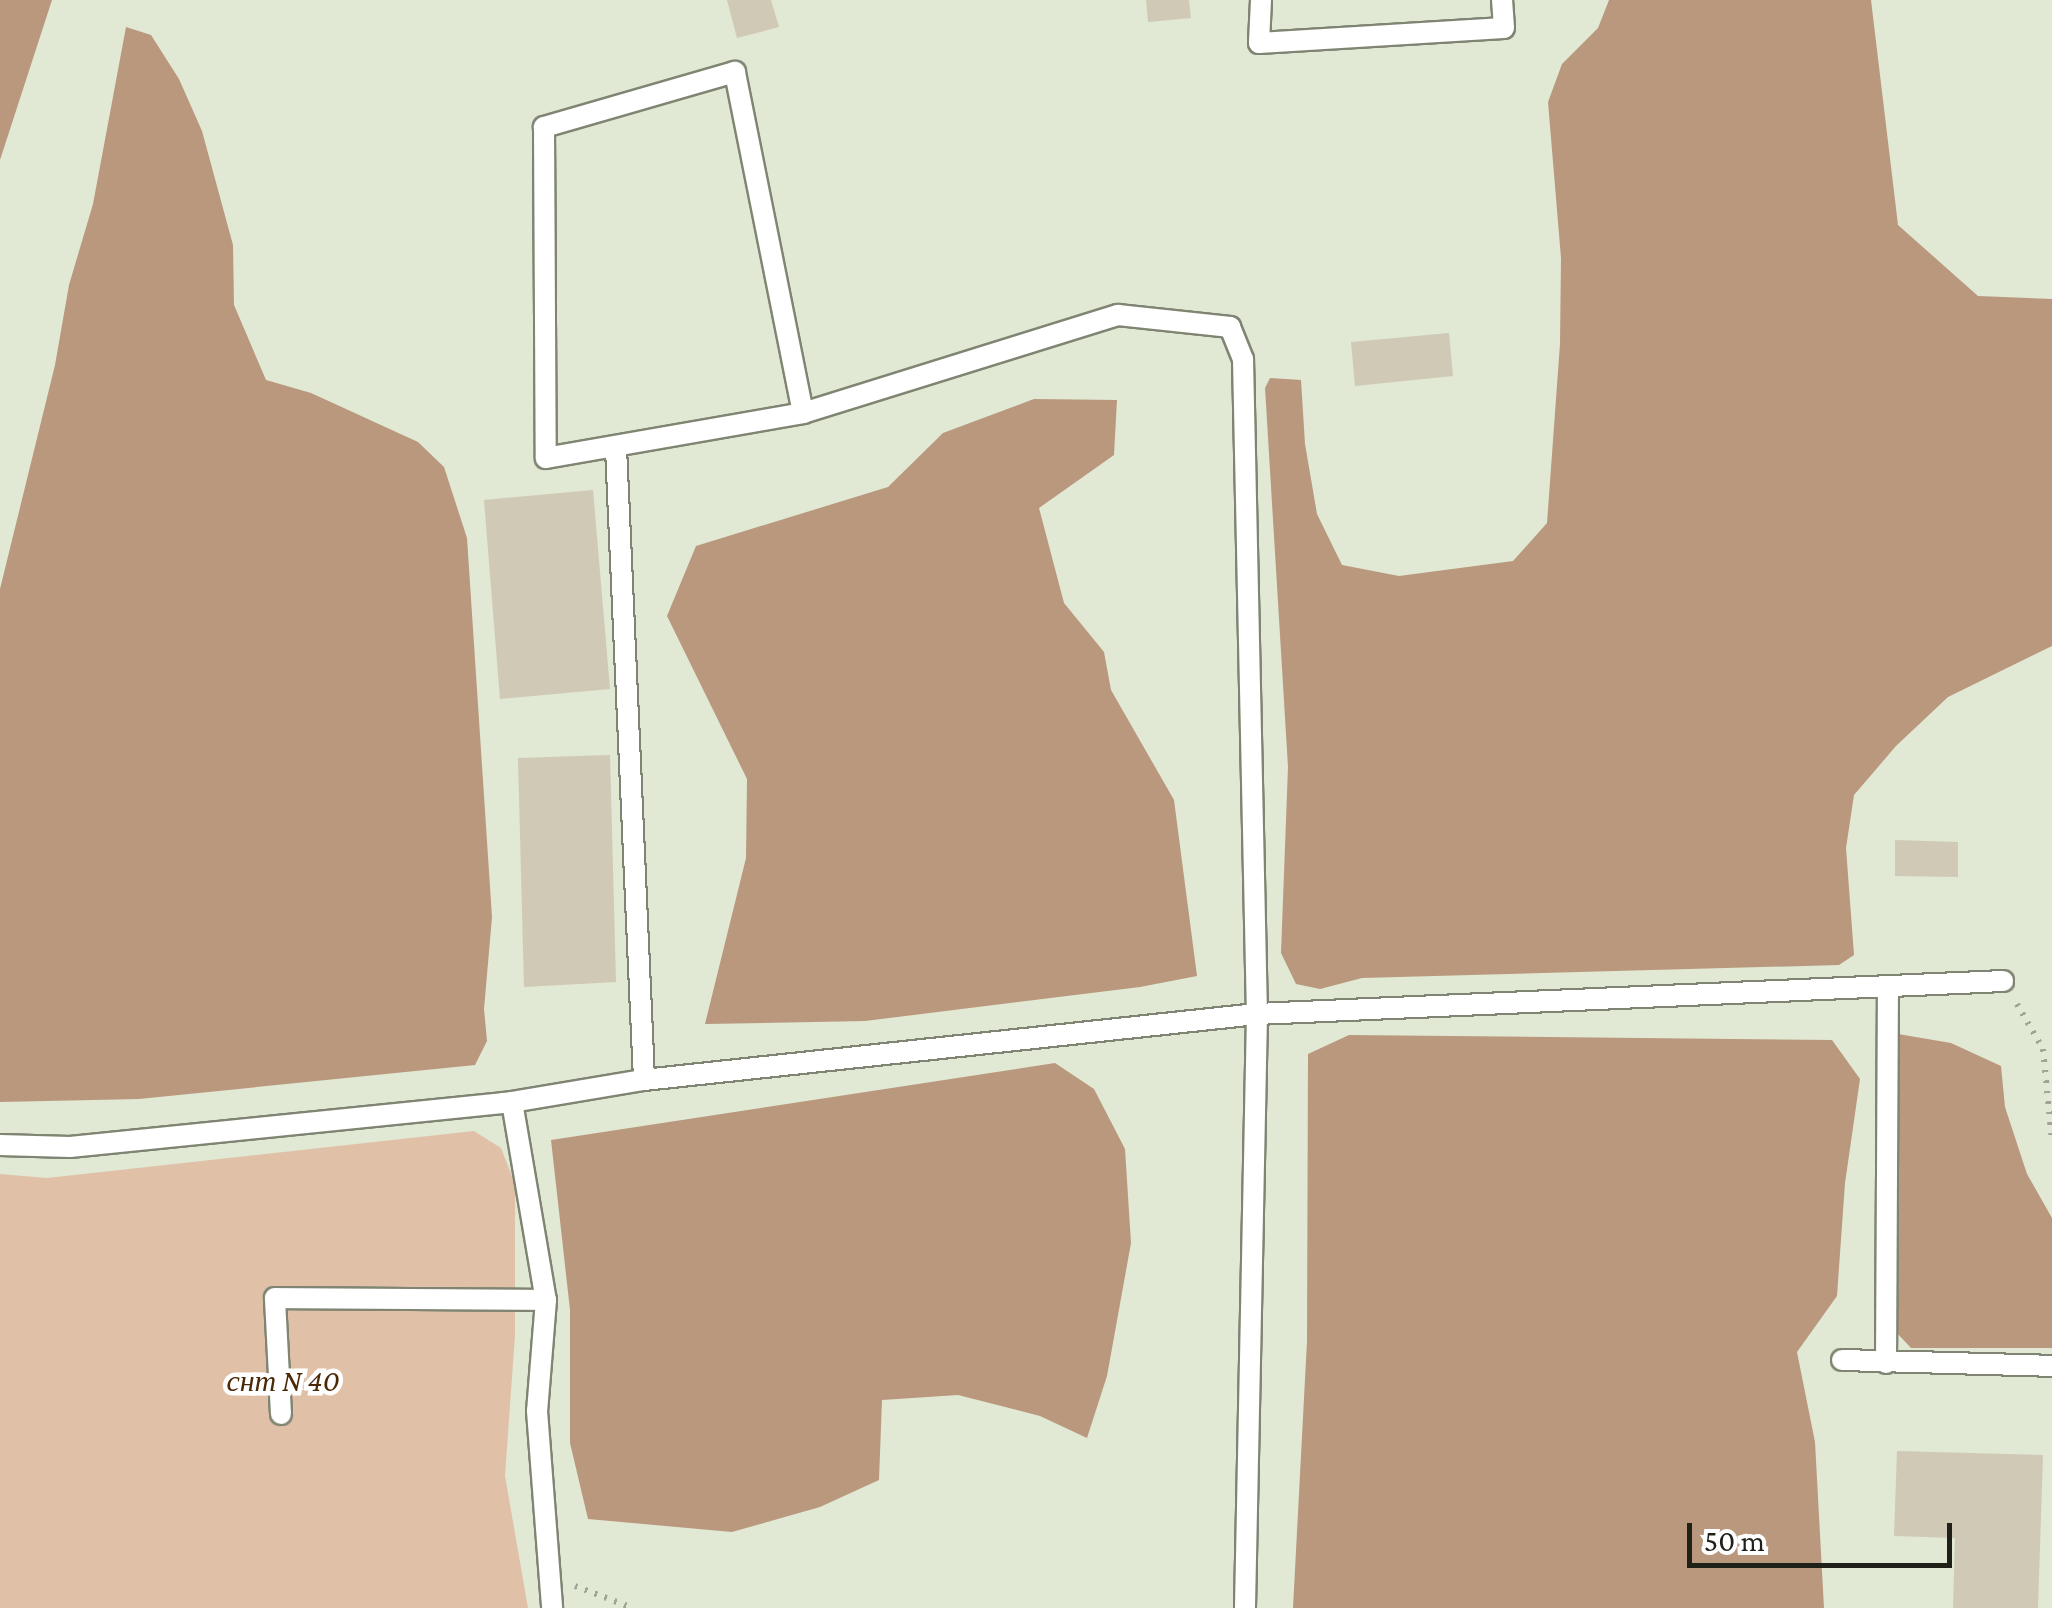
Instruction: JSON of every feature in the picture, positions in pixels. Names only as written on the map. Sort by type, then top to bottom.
[{"type":"lane","points":[[1261,0],[1259,44],[1504,28],[1502,0]]},
{"type":"lane","points":[[803,413],[735,72],[544,126],[546,458],[803,413],[1118,316],[1230,327],[1243,359],[1257,1014],[1244,1608]]},
{"type":"lane","points":[[616,448],[644,1080]]},
{"type":"lane","points":[[0,1145],[70,1147],[512,1102],[644,1080],[1257,1014],[2003,981]]},
{"type":"lane","points":[[1886,1362],[1888,986]]},
{"type":"lane","points":[[512,1102],[546,1300],[537,1411],[552,1608]]},
{"type":"lane","points":[[281,1414],[275,1298],[546,1300]]},
{"type":"lane","points":[[1842,1360],[2052,1366]]},
{"type":"path","points":[[2003,981],[2043,1049],[2052,1140]]},
{"type":"path","points":[[550,1576],[634,1608]]},
{"type":"green space","name":"снт N 40","points":[[474,1131],[501,1148],[515,1184],[515,1335],[505,1476],[528,1608],[0,1608],[0,1174],[47,1178]]},
{"type":"shaded area","points":[[0,0],[52,0],[0,160]]},
{"type":"shaded area","points":[[1609,0],[1871,0],[1898,225],[1978,296],[2052,299],[2052,646],[1948,697],[1896,746],[1854,795],[1846,848],[1854,955],[1839,965],[1362,978],[1320,989],[1296,984],[1281,953],[1288,767],[1265,388],[1270,378],[1301,380],[1305,444],[1317,514],[1342,565],[1399,576],[1513,561],[1547,523],[1560,344],[1561,258],[1548,102],[1562,64],[1598,28]]},
{"type":"shaded area","points":[[126,27],[151,35],[179,79],[202,131],[233,245],[234,305],[266,380],[311,393],[418,442],[444,467],[467,538],[492,917],[484,1009],[487,1041],[475,1065],[139,1099],[0,1102],[0,589],[55,365],[69,285],[93,204]]},
{"type":"shaded area","points":[[1034,399],[1117,400],[1114,455],[1039,508],[1064,603],[1104,652],[1111,690],[1174,800],[1197,976],[1140,987],[865,1021],[705,1024],[746,858],[747,779],[667,616],[696,546],[888,487],[943,433]]},
{"type":"shaded area","points":[[1898,1034],[1951,1043],[2001,1066],[2005,1107],[2027,1174],[2052,1218],[2052,1348],[1911,1348],[1896,1332]]},
{"type":"shaded area","points":[[1349,1035],[1832,1040],[1860,1079],[1845,1183],[1837,1296],[1797,1352],[1815,1442],[1824,1608],[1293,1608],[1307,1341],[1308,1054]]},
{"type":"shaded area","points":[[1055,1063],[1094,1089],[1125,1149],[1131,1243],[1107,1376],[1087,1438],[1040,1416],[958,1395],[882,1400],[879,1480],[820,1507],[732,1532],[588,1519],[570,1443],[570,1310],[551,1140]]},
{"type":"building","points":[[727,0],[771,0],[779,27],[737,38]]},
{"type":"building","points":[[1146,0],[1189,0],[1191,18],[1148,22]]},
{"type":"building","points":[[1449,333],[1453,376],[1355,386],[1351,342]]},
{"type":"building","points":[[593,490],[610,689],[500,699],[484,500]]},
{"type":"building","points":[[610,755],[616,982],[524,987],[518,758]]},
{"type":"building","points":[[1895,840],[1958,842],[1958,877],[1895,876]]},
{"type":"building","points":[[1897,1451],[2043,1455],[2038,1608],[1953,1608],[1955,1538],[1894,1536]]}]
